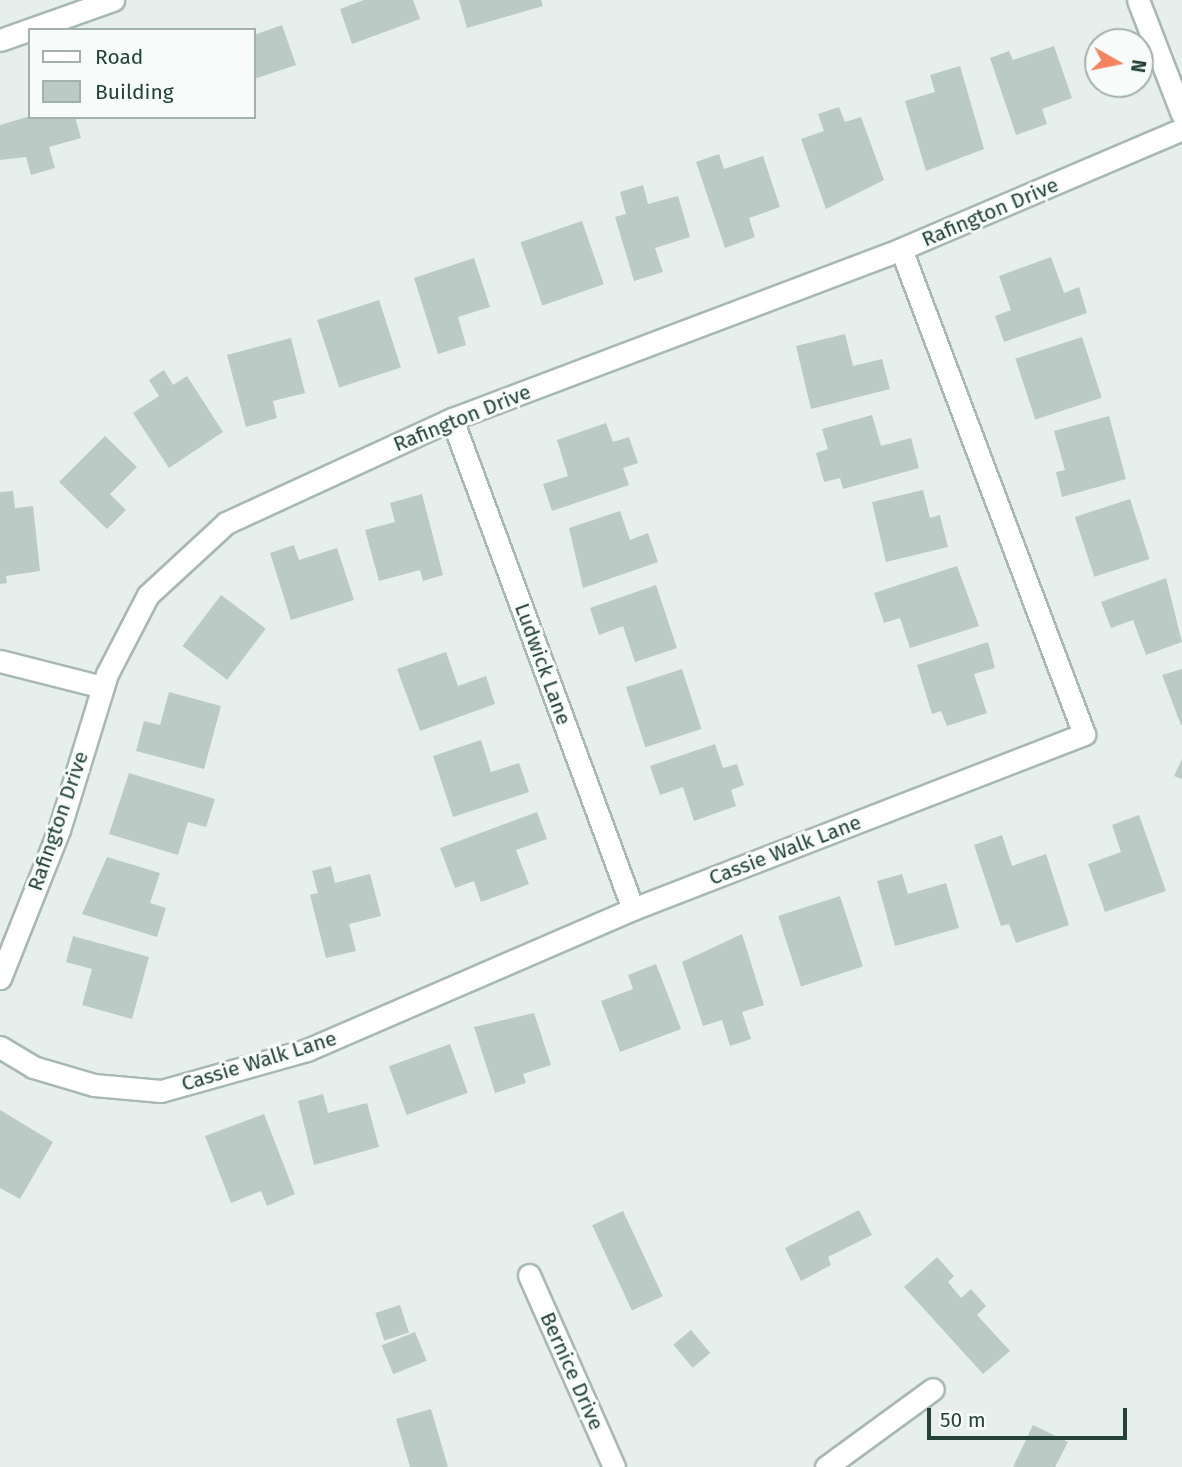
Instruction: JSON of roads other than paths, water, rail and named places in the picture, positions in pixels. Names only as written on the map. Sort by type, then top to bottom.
[{"type":"street","points":[[34,28],[113,0]]},
{"type":"street","points":[[1138,0],[1182,114]]},
{"type":"street","points":[[0,40],[28,30]]},
{"type":"street","name":"Rafington Drive","points":[[0,978],[59,830],[103,687],[148,595],[218,529],[452,419],[901,249],[1182,129]]},
{"type":"street","name":"Cassie Walk Lane","points":[[0,1047],[33,1067],[94,1085],[161,1091],[307,1050],[633,909],[1084,734],[901,249]]},
{"type":"street","name":"Ludwick Lane","points":[[452,419],[633,909]]},
{"type":"street","points":[[0,661],[103,687]]},
{"type":"street","name":"Bernice Drive","points":[[529,1275],[614,1467]]},
{"type":"street","points":[[826,1467],[933,1389]]}]
